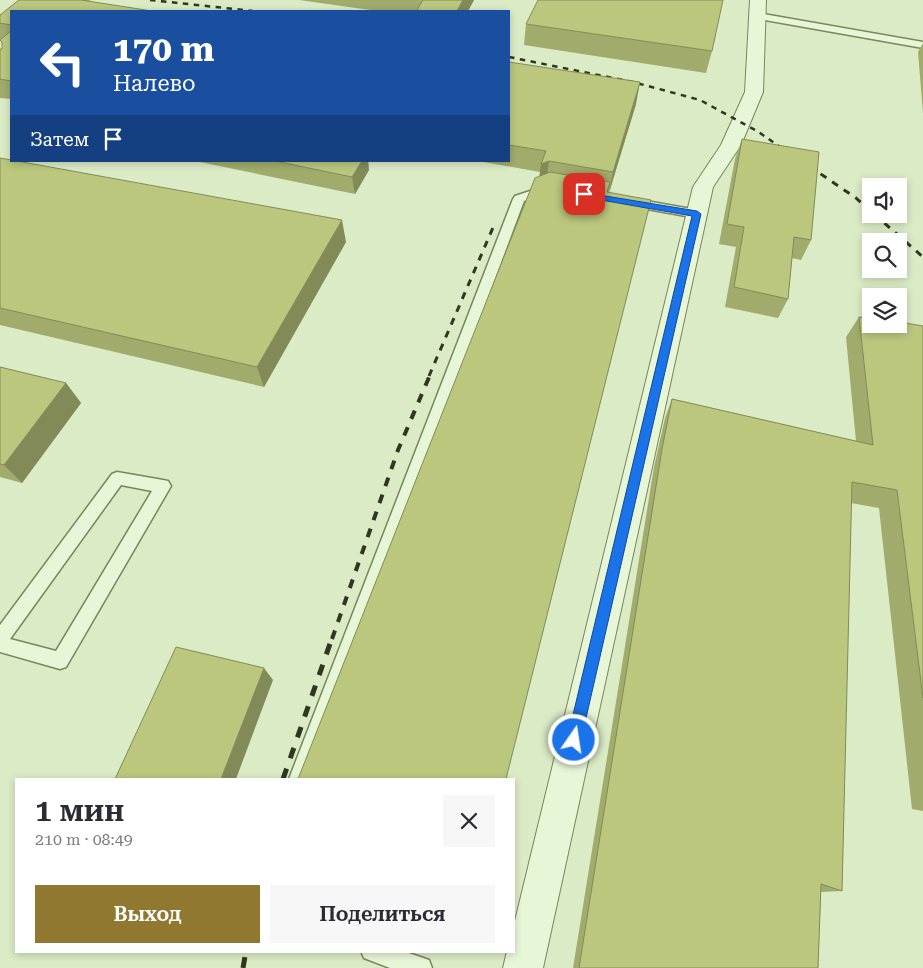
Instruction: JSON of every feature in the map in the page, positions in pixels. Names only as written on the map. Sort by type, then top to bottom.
[{"type":"street","points":[[523,968],[703,187],[731,145],[754,92],[757,8]]},
{"type":"lane","points":[[757,8],[923,45]]},
{"type":"lane","points":[[298,778],[519,199],[546,188],[565,191]]},
{"type":"lane","points":[[612,199],[697,214]]},
{"type":"lane","points":[[0,639],[117,478],[163,486],[60,661],[0,644]]},
{"type":"lane","points":[[377,953],[420,968]]},
{"type":"building","points":[[19,0],[81,0],[146,10],[10,10],[10,25],[0,23],[0,15]]},
{"type":"building","points":[[423,0],[463,0],[458,10],[417,10]]},
{"type":"building","points":[[538,0],[723,0],[712,51],[526,24]]},
{"type":"building","points":[[10,32],[10,81],[0,79],[0,49],[2,49],[2,42],[0,40]]},
{"type":"building","points":[[510,62],[640,82],[613,172],[549,161],[541,164],[546,151],[510,145]]},
{"type":"building","points":[[742,139],[819,152],[811,240],[794,237],[788,299],[734,287],[744,227],[727,224]]},
{"type":"building","points":[[0,158],[10,160],[10,162],[23,162],[342,220],[257,367],[0,308]]},
{"type":"building","points":[[280,162],[361,162],[352,177]]},
{"type":"building","points":[[550,172],[610,182],[607,192],[651,200],[506,778],[298,778],[535,178]]},
{"type":"building","points":[[859,317],[862,317],[862,333],[907,333],[907,323],[923,326],[923,698],[897,490],[852,482],[842,891],[821,884],[818,968],[579,968],[662,449],[672,399],[873,445]]},
{"type":"building","points":[[0,367],[66,383],[4,465],[0,464]]},
{"type":"building","points":[[176,647],[264,668],[221,778],[115,778]]},
{"type":"railway","points":[[150,0],[244,10]]},
{"type":"railway","points":[[510,57],[633,82],[700,100],[757,131],[789,153]]},
{"type":"railway","points":[[806,164],[811,167]]},
{"type":"railway","points":[[809,166],[862,204]]},
{"type":"railway","points":[[429,376],[495,223]]},
{"type":"railway","points":[[884,223],[923,257]]},
{"type":"railway","points":[[332,639],[398,450],[430,375]]},
{"type":"railway","points":[[283,778],[332,638]]},
{"type":"railway","points":[[243,968],[246,953]]},
{"type":"route","points":[[574,740],[697,214],[584,194]]}]
